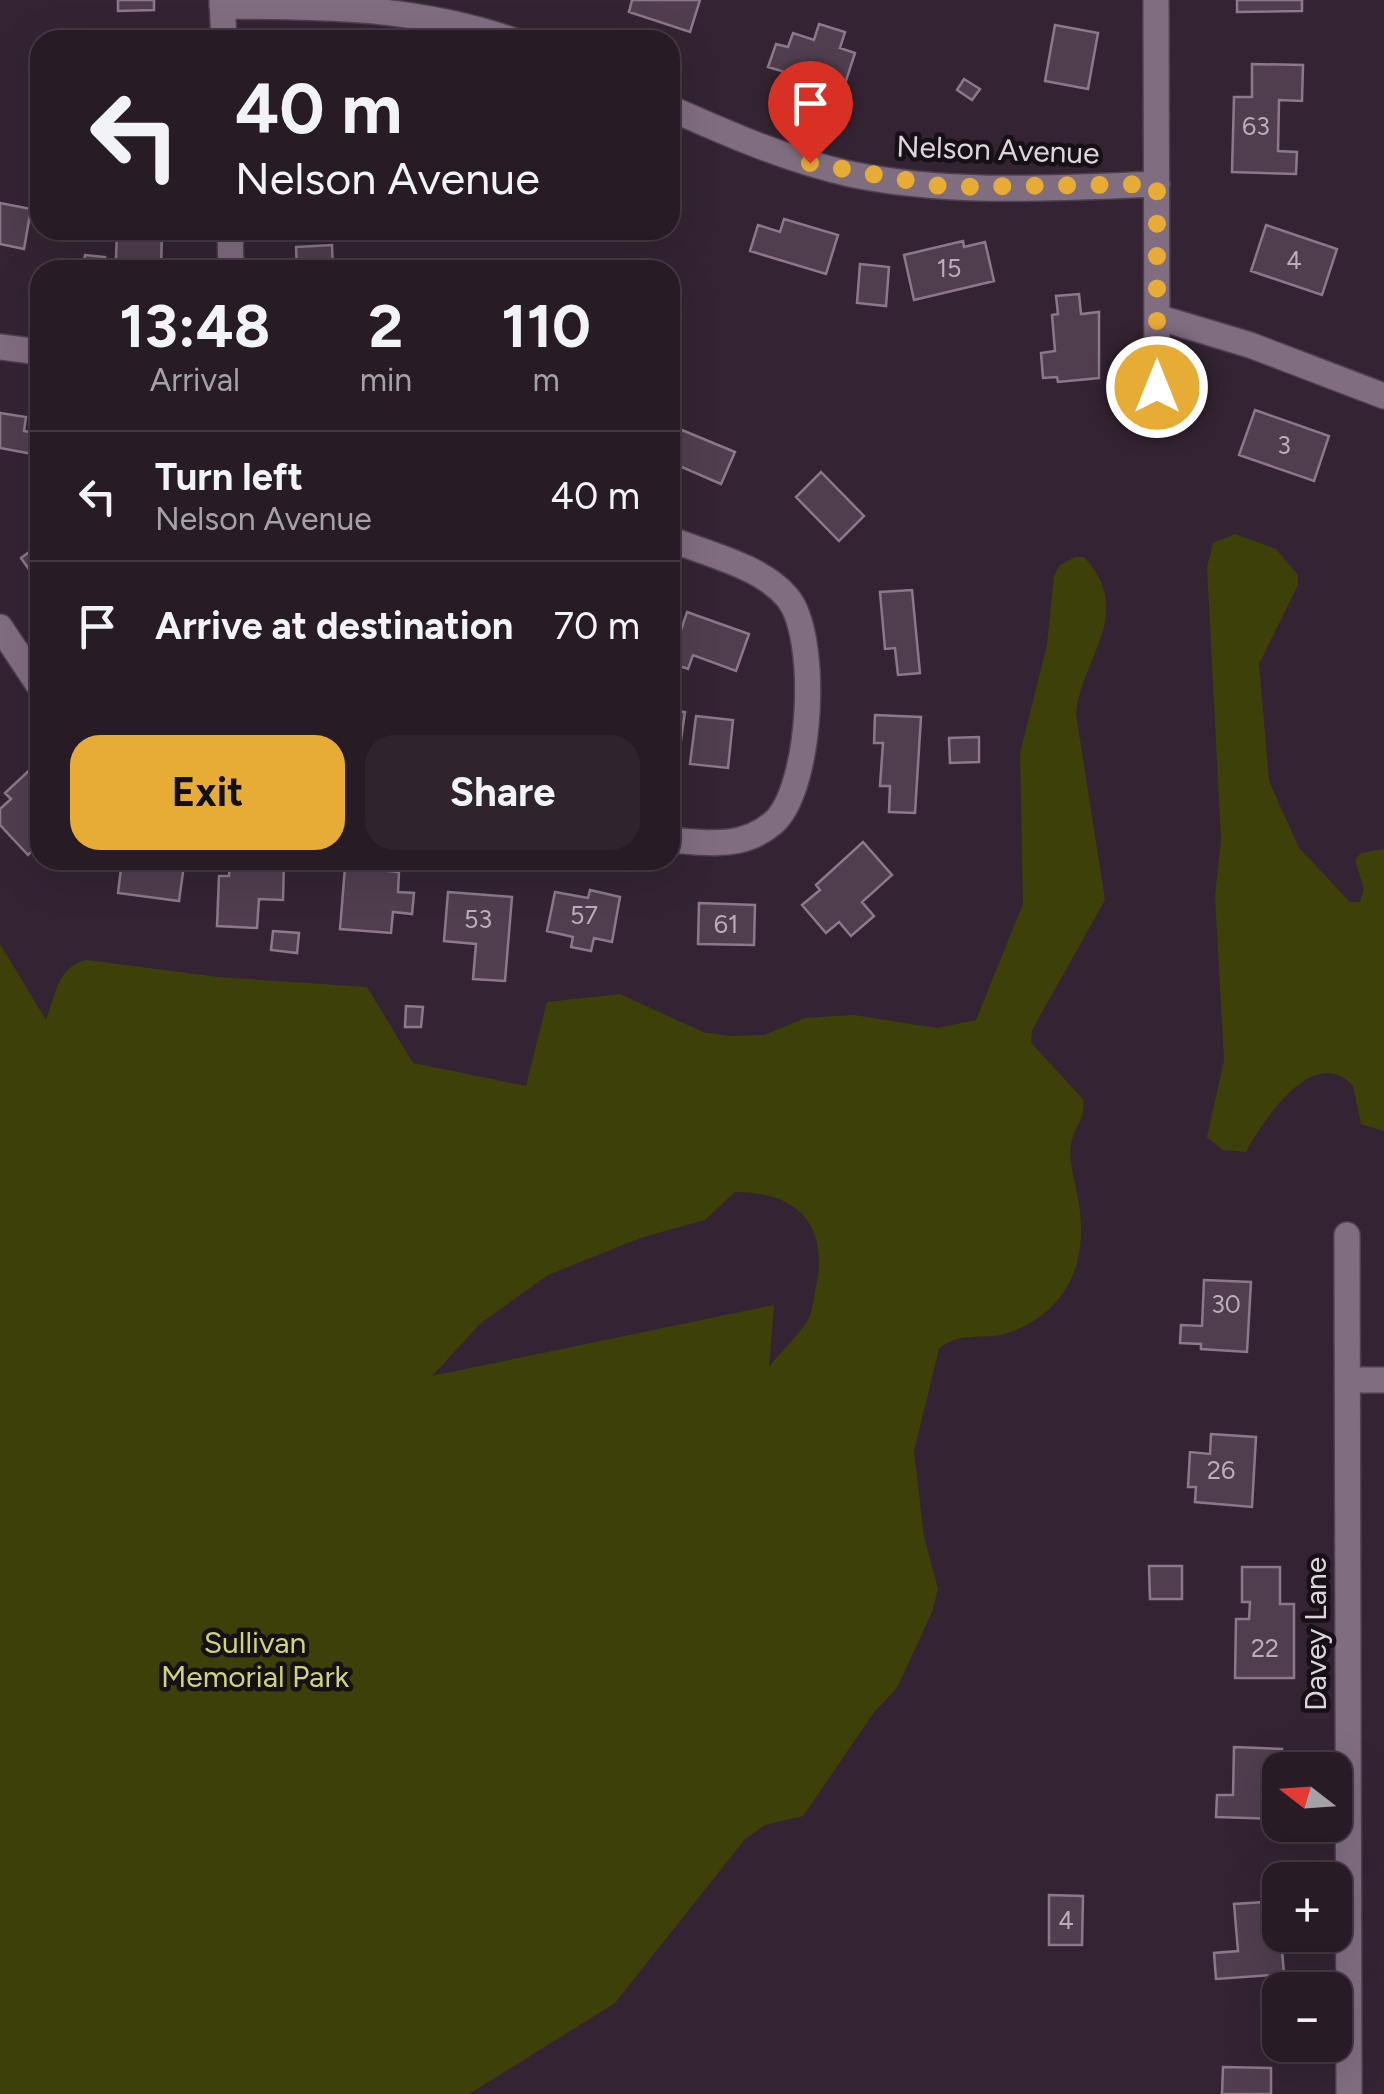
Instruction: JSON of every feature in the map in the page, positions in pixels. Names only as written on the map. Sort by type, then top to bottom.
[{"type":"street","points":[[1156,0],[1157,387]]},
{"type":"street","points":[[223,30],[222,3],[338,6],[420,14],[477,30]]},
{"type":"street","name":"Nelson Avenue","points":[[680,112],[810,163],[896,182],[995,188],[1157,184]]},
{"type":"street","points":[[1157,316],[1381,387]]},
{"type":"street","points":[[0,347],[30,351]]},
{"type":"street","points":[[680,544],[777,587],[800,617],[807,642],[801,766],[784,812],[744,840],[680,840]]},
{"type":"street","points":[[0,627],[30,671]]},
{"type":"street","name":"Davey Lane","points":[[1347,1235],[1349,2094]]},
{"type":"street","points":[[1348,1380],[1384,1380]]},
{"type":"green space","points":[[1235,534],[1276,549],[1298,575],[1298,585],[1259,664],[1269,781],[1299,848],[1350,902],[1360,902],[1364,889],[1355,860],[1361,853],[1384,849],[1384,1131],[1361,1124],[1353,1086],[1338,1075],[1322,1074],[1291,1091],[1246,1152],[1223,1150],[1207,1137],[1224,1060],[1215,896],[1221,839],[1207,567],[1213,543]]},
{"type":"green space","name":"Sullivan Memorial Park","points":[[1084,557],[1099,578],[1106,617],[1076,714],[1105,900],[1032,1030],[1031,1043],[1083,1099],[1083,1112],[1070,1150],[1079,1204],[1080,1246],[1070,1282],[1047,1311],[1031,1323],[1011,1332],[956,1339],[939,1349],[914,1451],[924,1537],[938,1589],[932,1612],[897,1688],[875,1711],[803,1816],[765,1825],[745,1839],[615,2003],[469,2094],[0,2094],[0,944],[46,1020],[63,976],[77,963],[87,960],[218,977],[367,987],[413,1063],[526,1086],[547,1002],[620,994],[703,1032],[729,1036],[764,1035],[805,1018],[854,1015],[937,1028],[976,1020],[1023,904],[1020,753],[1047,645],[1054,576],[1060,565]],"holes":[[[735,1192],[776,1198],[804,1216],[818,1246],[819,1265],[809,1318],[769,1367],[774,1305],[432,1376],[481,1323],[548,1275],[643,1237],[705,1220]]]},
{"type":"building","points":[[118,0],[154,0],[154,10],[118,11]]},
{"type":"building","points":[[632,0],[700,0],[690,32],[629,12]]},
{"type":"building","points":[[1237,0],[1302,0],[1302,11],[1237,12]]},
{"type":"building","points":[[819,24],[845,32],[840,48],[855,53],[843,90],[768,67],[776,44],[788,47],[793,33],[814,40]]},
{"type":"building","points":[[1055,25],[1098,33],[1088,89],[1045,81]]},
{"type":"building","points":[[1252,64],[1303,65],[1302,101],[1279,100],[1278,151],[1297,152],[1296,174],[1232,172],[1234,97],[1252,97]]},
{"type":"building","points":[[964,79],[980,89],[972,100],[957,90]]},
{"type":"building","points":[[0,203],[30,209],[24,249],[0,244]]},
{"type":"building","points":[[784,219],[838,235],[826,274],[750,251],[758,225],[780,232]]},
{"type":"building","points":[[1266,225],[1337,249],[1322,295],[1251,271]]},
{"type":"building","points":[[117,240],[162,240],[161,260],[116,259]]},
{"type":"building","points":[[963,241],[964,247],[985,242],[994,281],[914,300],[904,255]]},
{"type":"building","points":[[332,245],[333,260],[297,260],[296,247]]},
{"type":"building","points":[[85,255],[105,257],[105,260],[84,260]]},
{"type":"building","points":[[860,264],[889,267],[886,306],[857,303]]},
{"type":"building","points":[[1079,294],[1081,314],[1099,312],[1099,378],[1058,382],[1057,377],[1043,378],[1041,353],[1055,351],[1052,315],[1058,314],[1056,296]]},
{"type":"building","points":[[1255,410],[1329,436],[1314,481],[1239,455]]},
{"type":"building","points":[[0,413],[26,417],[24,431],[30,432],[30,454],[0,448]]},
{"type":"building","points":[[680,429],[735,452],[721,484],[680,466]]},
{"type":"building","points":[[821,472],[864,516],[839,541],[796,497]]},
{"type":"building","points":[[30,551],[30,571],[21,558]]},
{"type":"building","points":[[912,590],[920,673],[898,675],[895,648],[885,649],[880,592]]},
{"type":"building","points":[[687,612],[749,634],[736,671],[693,655],[688,669],[680,666],[680,633]]},
{"type":"building","points":[[680,711],[685,712],[680,747]]},
{"type":"building","points":[[875,715],[921,717],[915,813],[889,812],[890,786],[880,786],[883,743],[874,743]]},
{"type":"building","points":[[696,716],[733,720],[728,768],[690,764]]},
{"type":"building","points":[[979,737],[979,762],[950,763],[949,738]]},
{"type":"building","points":[[30,770],[28,855],[0,825],[0,809],[11,799],[5,793]]},
{"type":"building","points":[[863,842],[892,875],[862,902],[874,916],[851,936],[839,922],[826,933],[802,905],[820,890],[816,885]]},
{"type":"building","points":[[121,870],[183,870],[179,901],[118,893]]},
{"type":"building","points":[[229,870],[284,870],[283,900],[259,899],[257,928],[217,926],[219,876],[229,876]]},
{"type":"building","points":[[345,870],[399,872],[398,892],[414,893],[412,914],[393,912],[391,933],[340,929]]},
{"type":"building","points":[[590,890],[620,897],[612,942],[594,938],[591,951],[571,947],[573,937],[547,931],[555,892],[588,898]]},
{"type":"building","points":[[448,892],[512,897],[505,981],[473,979],[476,944],[444,941]]},
{"type":"building","points":[[699,903],[755,905],[754,945],[698,944]]},
{"type":"building","points":[[273,931],[299,933],[297,953],[271,950]]},
{"type":"building","points":[[406,1006],[423,1007],[421,1027],[405,1027]]},
{"type":"building","points":[[1204,1280],[1251,1282],[1247,1352],[1201,1349],[1201,1344],[1180,1343],[1181,1325],[1202,1326]]},
{"type":"building","points":[[1211,1434],[1256,1437],[1252,1507],[1195,1502],[1196,1487],[1188,1487],[1190,1452],[1210,1454]]},
{"type":"building","points":[[1149,1566],[1182,1566],[1182,1599],[1150,1599]]},
{"type":"building","points":[[1242,1567],[1280,1567],[1280,1604],[1294,1604],[1294,1678],[1235,1678],[1236,1619],[1249,1619],[1250,1602],[1242,1602]]},
{"type":"building","points":[[1234,1747],[1282,1749],[1262,1752],[1262,1818],[1216,1817],[1217,1795],[1233,1795]]},
{"type":"building","points":[[1049,1895],[1083,1896],[1082,1945],[1049,1945]]},
{"type":"building","points":[[1262,1902],[1262,1952],[1282,1952],[1284,1972],[1216,1979],[1214,1953],[1238,1951],[1234,1904]]},
{"type":"building","points":[[1223,2067],[1271,2068],[1271,2094],[1222,2094]]},
{"type":"route","points":[[810,163],[850,174],[946,187],[1157,184],[1157,387]]}]
